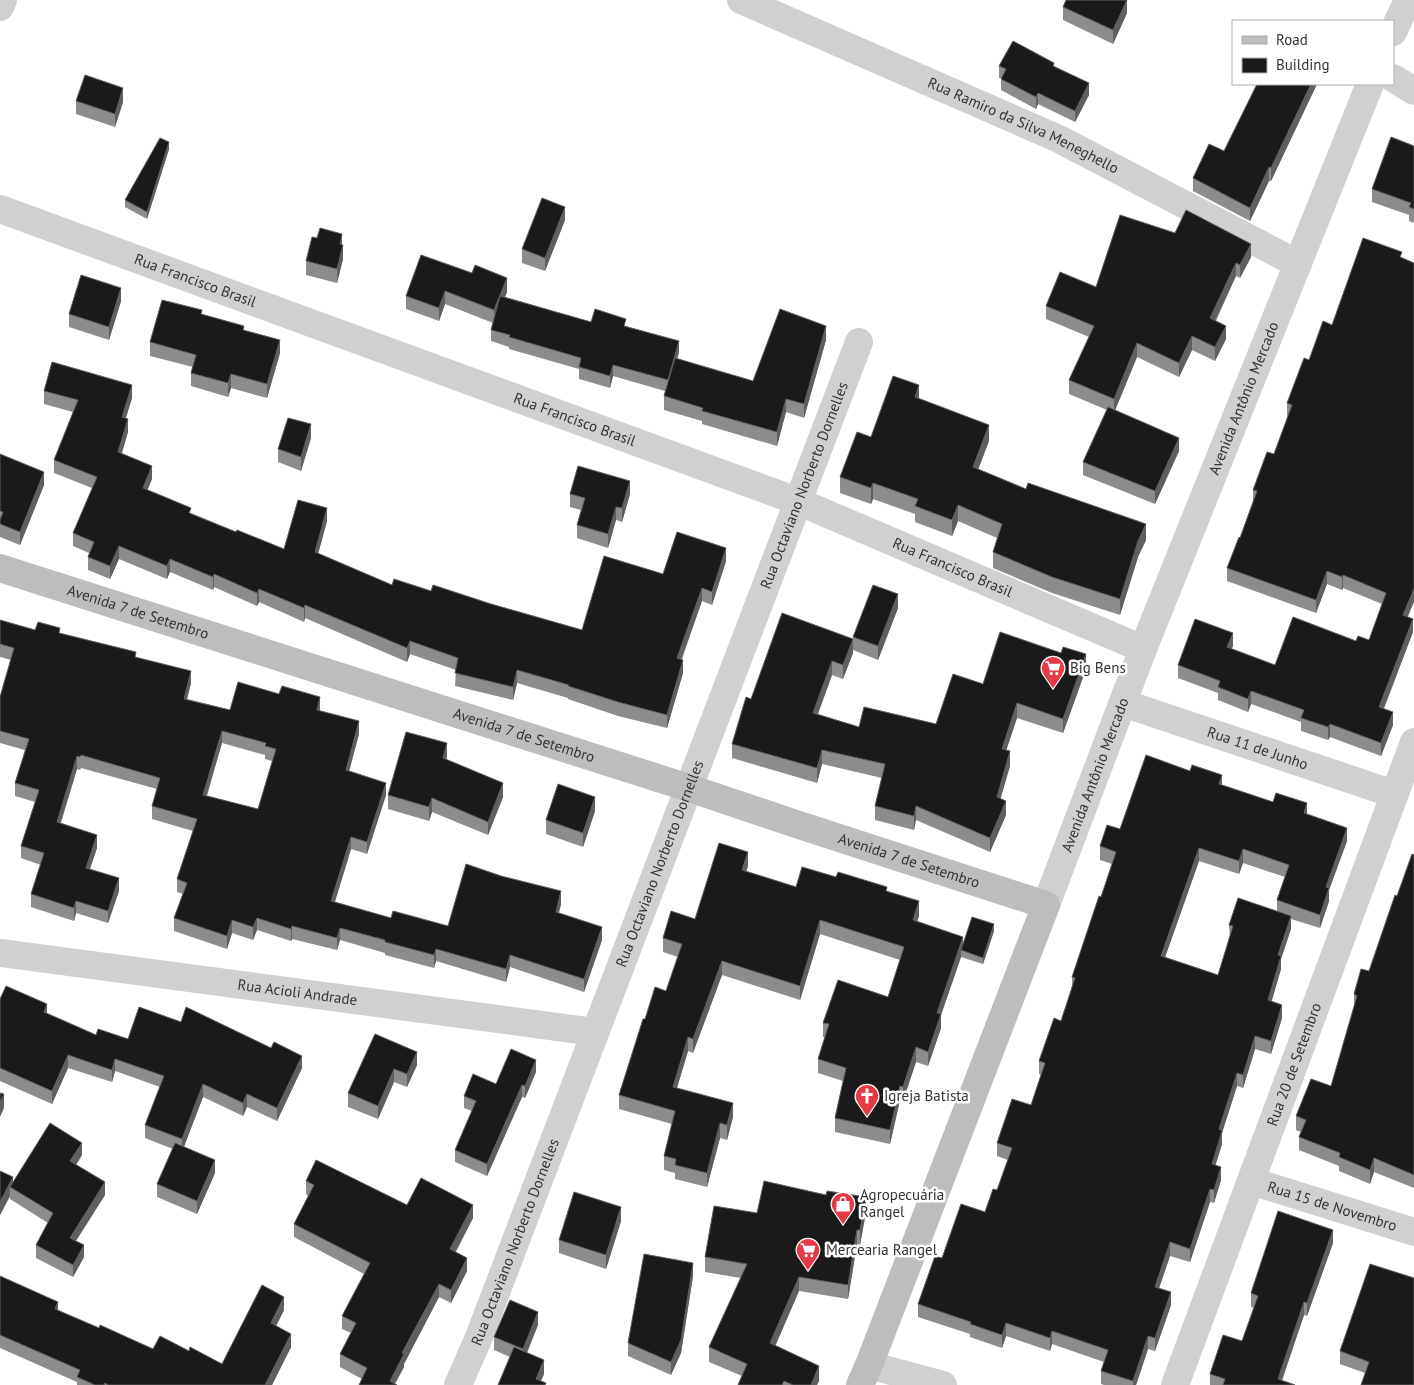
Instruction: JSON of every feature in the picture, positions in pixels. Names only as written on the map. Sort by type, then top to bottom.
[{"type":"street","points":[[0,7],[3,0]]},
{"type":"street","name":"Rua Ramiro da Silva Meneghello","points":[[741,0],[1059,139],[1298,264]]},
{"type":"street","points":[[1394,30],[1408,0]]},
{"type":"street","points":[[1394,79],[1414,91]]},
{"type":"street","name":"Avenida Antônio Mercado","points":[[864,1375],[1143,649],[1370,85]]},
{"type":"street","name":"Rua Francisco Brasil","points":[[0,209],[797,501],[1143,649]]},
{"type":"street","name":"Rua Octaviano Norberto Dornelles","points":[[458,1385],[479,1337],[859,342]]},
{"type":"street","name":"Avenida 7 de Setembro","points":[[0,568],[689,788],[1046,905]]},
{"type":"street","name":"Rua 11 de Junho","points":[[1123,703],[1394,794]]},
{"type":"street","name":"Rua 20 de Setembro","points":[[1176,1385],[1414,742]]},
{"type":"street","name":"Rua Acioli Andrade","points":[[0,953],[595,1032]]},
{"type":"street","name":"Rua 15 de Novembro","points":[[1251,1181],[1414,1232]]},
{"type":"street","points":[[864,1375],[943,1385]]},
{"type":"building","points":[[1066,0],[1127,0],[1113,30],[1063,7]]},
{"type":"building","points":[[1013,41],[1054,63],[1053,66],[1089,83],[1075,111],[1038,93],[1036,97],[1001,79],[1006,69],[999,66]]},
{"type":"building","points":[[85,75],[123,88],[115,114],[76,101]]},
{"type":"building","points":[[1257,85],[1311,85],[1250,208],[1193,178],[1209,144],[1224,151]]},
{"type":"building","points":[[1391,137],[1414,146],[1414,209],[1409,207],[1411,203],[1372,189]]},
{"type":"building","points":[[160,138],[169,142],[147,212],[125,200]]},
{"type":"building","points":[[542,198],[565,207],[545,258],[522,249]]},
{"type":"building","points":[[1186,210],[1251,244],[1240,265],[1236,263],[1210,318],[1226,326],[1215,347],[1192,336],[1179,363],[1137,343],[1114,399],[1069,380],[1094,326],[1046,306],[1060,272],[1096,287],[1120,215],[1175,233]]},
{"type":"building","points":[[320,228],[342,234],[340,244],[343,245],[337,269],[306,261],[312,237],[317,238]]},
{"type":"building","points":[[1363,238],[1402,252],[1400,257],[1414,263],[1414,589],[1403,615],[1413,619],[1379,707],[1393,712],[1381,743],[1330,724],[1328,727],[1301,718],[1304,710],[1251,691],[1248,699],[1218,687],[1220,681],[1178,665],[1195,619],[1233,633],[1227,647],[1275,665],[1293,617],[1356,641],[1358,636],[1369,640],[1386,593],[1343,575],[1342,577],[1327,571],[1316,600],[1227,568],[1257,491],[1253,490],[1267,452],[1274,454],[1292,405],[1287,403],[1304,358],[1309,360],[1323,321],[1332,325]]},
{"type":"building","points":[[421,255],[472,273],[475,265],[507,278],[494,310],[445,291],[439,308],[406,296]]},
{"type":"building","points":[[81,275],[121,288],[109,327],[69,314]]},
{"type":"building","points":[[500,296],[591,322],[595,309],[626,319],[624,326],[679,341],[668,380],[613,365],[610,376],[579,367],[581,358],[491,330]]},
{"type":"building","points":[[162,300],[202,310],[201,314],[244,326],[243,330],[280,340],[267,384],[231,374],[228,383],[191,373],[196,355],[150,342]]},
{"type":"building","points":[[780,309],[826,326],[804,404],[786,399],[777,432],[702,411],[703,408],[664,396],[675,358],[753,381]]},
{"type":"building","points":[[52,362],[132,385],[122,417],[128,419],[118,452],[152,466],[143,488],[191,508],[189,513],[284,549],[298,500],[327,508],[315,552],[392,585],[394,579],[431,591],[433,585],[582,630],[604,556],[663,574],[677,532],[726,548],[712,592],[702,588],[677,658],[683,660],[667,715],[618,702],[517,670],[513,687],[455,673],[458,658],[410,641],[407,648],[305,605],[304,608],[259,589],[257,593],[214,574],[213,577],[170,559],[167,566],[119,546],[110,566],[88,557],[94,542],[73,533],[97,477],[54,460],[78,400],[44,391]]},
{"type":"building","points":[[893,376],[919,385],[915,397],[989,425],[973,467],[1026,489],[1028,483],[1146,524],[1138,541],[1120,599],[1052,577],[993,552],[1002,524],[958,505],[952,520],[915,506],[918,499],[873,483],[871,488],[840,477],[857,432],[871,437]]},
{"type":"building","points":[[1108,407],[1179,438],[1155,491],[1083,462]]},
{"type":"building","points":[[288,418],[311,424],[301,457],[278,449]]},
{"type":"building","points":[[0,454],[44,472],[20,532],[0,524],[3,512],[0,511]]},
{"type":"building","points":[[578,466],[630,481],[622,508],[616,507],[608,534],[577,525],[585,498],[570,494]]},
{"type":"building","points":[[873,585],[898,594],[878,646],[853,637]]},
{"type":"building","points":[[782,613],[853,639],[843,665],[832,661],[813,713],[859,727],[864,707],[936,724],[953,674],[983,684],[1000,632],[1061,653],[1063,647],[1086,654],[1063,719],[1017,703],[1002,749],[1010,751],[997,797],[1006,801],[990,838],[916,806],[914,816],[875,806],[885,764],[822,750],[817,768],[732,744],[746,697],[751,699]]},
{"type":"building","points":[[0,620],[35,630],[38,622],[60,628],[59,633],[136,652],[135,657],[191,671],[184,699],[230,710],[238,682],[279,694],[282,686],[320,697],[317,710],[359,721],[346,770],[386,783],[367,842],[351,837],[331,901],[391,918],[393,911],[448,926],[466,864],[501,876],[561,891],[556,912],[602,927],[584,979],[510,955],[506,969],[436,949],[434,955],[340,928],[337,938],[292,926],[291,929],[257,918],[253,927],[232,920],[227,936],[174,918],[187,883],[177,879],[197,819],[152,806],[160,778],[81,755],[80,757],[77,756],[57,822],[97,835],[86,868],[119,878],[108,911],[76,901],[74,908],[31,894],[44,853],[21,846],[39,790],[15,783],[29,739],[0,731],[0,697],[14,648],[0,644]],"holes":[[[222,731],[266,743],[265,746],[276,749],[258,809],[203,795]]]},
{"type":"building","points":[[406,732],[447,743],[443,758],[503,783],[488,822],[432,798],[429,807],[388,795]]},
{"type":"building","points":[[1146,755],[1190,771],[1192,765],[1222,775],[1219,784],[1273,802],[1276,793],[1307,803],[1304,813],[1347,828],[1326,887],[1329,888],[1320,915],[1277,900],[1289,865],[1243,849],[1239,861],[1199,848],[1161,956],[1218,975],[1233,926],[1229,925],[1238,898],[1291,916],[1278,955],[1281,956],[1268,1000],[1282,1005],[1271,1041],[1255,1036],[1243,1075],[1237,1073],[1219,1129],[1222,1131],[1212,1164],[1221,1167],[1214,1190],[1210,1189],[1190,1249],[1170,1242],[1155,1287],[1171,1292],[1155,1338],[1148,1336],[1133,1381],[1101,1371],[1108,1350],[1052,1331],[1050,1338],[1006,1323],[1002,1335],[918,1304],[935,1256],[942,1258],[961,1204],[985,1212],[993,1189],[997,1190],[1012,1148],[997,1143],[1012,1099],[1031,1105],[1045,1063],[1039,1061],[1054,1018],[1061,1021],[1075,978],[1072,977],[1116,852],[1100,846],[1107,825],[1120,829]]},
{"type":"building","points":[[558,784],[595,797],[583,833],[546,820]]},
{"type":"building","points":[[719,843],[748,852],[742,870],[796,887],[802,867],[836,877],[838,872],[887,887],[886,891],[919,901],[913,920],[963,937],[937,1013],[941,1014],[928,1052],[916,1047],[903,1087],[900,1086],[890,1130],[835,1118],[846,1068],[818,1059],[829,1024],[823,1023],[838,980],[888,997],[904,947],[820,920],[800,986],[722,961],[693,1039],[688,1037],[673,1087],[733,1103],[727,1125],[720,1123],[707,1173],[675,1165],[676,1159],[664,1156],[675,1111],[619,1095],[655,987],[666,991],[682,944],[663,938],[671,911],[695,919]]},
{"type":"building","points":[[1412,854],[1414,855],[1414,1175],[1374,1158],[1370,1170],[1339,1157],[1340,1153],[1299,1137],[1306,1120],[1296,1116],[1311,1079],[1331,1086],[1357,996],[1354,994],[1361,969],[1369,971],[1395,895],[1397,896]]},
{"type":"building","points":[[972,917],[994,924],[983,958],[961,950]]},
{"type":"building","points":[[6,986],[47,1004],[44,1012],[96,1035],[98,1029],[128,1039],[139,1007],[181,1022],[186,1007],[271,1048],[274,1042],[302,1056],[277,1108],[247,1094],[243,1103],[203,1084],[182,1139],[145,1125],[164,1076],[115,1059],[112,1070],[68,1055],[52,1091],[0,1068],[0,999]]},
{"type":"building","points":[[375,1034],[417,1052],[407,1074],[394,1069],[378,1106],[348,1093]]},
{"type":"building","points":[[511,1049],[536,1060],[525,1086],[522,1085],[487,1164],[455,1150],[476,1101],[464,1096],[473,1074],[496,1084]]},
{"type":"building","points":[[0,1093],[4,1094],[0,1103]]},
{"type":"building","points":[[50,1123],[82,1143],[70,1161],[105,1182],[70,1238],[84,1245],[73,1265],[36,1245],[53,1213],[10,1187]]},
{"type":"building","points":[[175,1143],[215,1160],[197,1201],[157,1184]]},
{"type":"building","points":[[316,1160],[407,1205],[421,1178],[473,1205],[450,1249],[467,1258],[451,1290],[439,1284],[402,1353],[404,1354],[390,1381],[397,1385],[359,1385],[367,1368],[340,1354],[356,1323],[342,1316],[370,1263],[294,1224],[314,1185],[306,1181]]},
{"type":"building","points":[[0,1171],[13,1177],[0,1202]]},
{"type":"building","points":[[764,1181],[826,1195],[827,1191],[866,1197],[860,1230],[857,1230],[848,1285],[799,1277],[770,1343],[819,1366],[811,1385],[793,1385],[784,1381],[782,1385],[738,1385],[747,1364],[709,1347],[747,1264],[705,1257],[714,1206],[757,1213]]},
{"type":"building","points":[[574,1192],[621,1207],[606,1255],[559,1240]]},
{"type":"building","points":[[1278,1211],[1333,1230],[1307,1303],[1304,1302],[1278,1379],[1295,1385],[1223,1385],[1225,1379],[1210,1374],[1223,1335],[1242,1341],[1258,1296],[1251,1293]]},
{"type":"building","points":[[644,1254],[693,1263],[681,1340],[671,1362],[628,1343]]},
{"type":"building","points":[[1370,1264],[1414,1278],[1414,1385],[1361,1385],[1369,1362],[1340,1351]]},
{"type":"building","points":[[0,1276],[58,1302],[55,1309],[99,1328],[100,1325],[153,1349],[160,1336],[189,1351],[190,1347],[222,1364],[262,1285],[284,1297],[271,1323],[291,1334],[265,1385],[108,1385],[105,1383],[104,1385],[95,1385],[77,1377],[80,1370],[0,1335]]},
{"type":"building","points":[[510,1300],[538,1312],[523,1349],[494,1337]]},
{"type":"building","points":[[514,1347],[544,1360],[536,1379],[546,1383],[545,1385],[498,1385]]},
{"type":"place","name":"Big Bens","points":[[1053,689]]},
{"type":"place","name":"Igreja Batista","points":[[867,1117]]},
{"type":"place","name":"Agropecuária Rangel","points":[[843,1225]]},
{"type":"place","name":"Mercearia Rangel","points":[[808,1271]]}]
